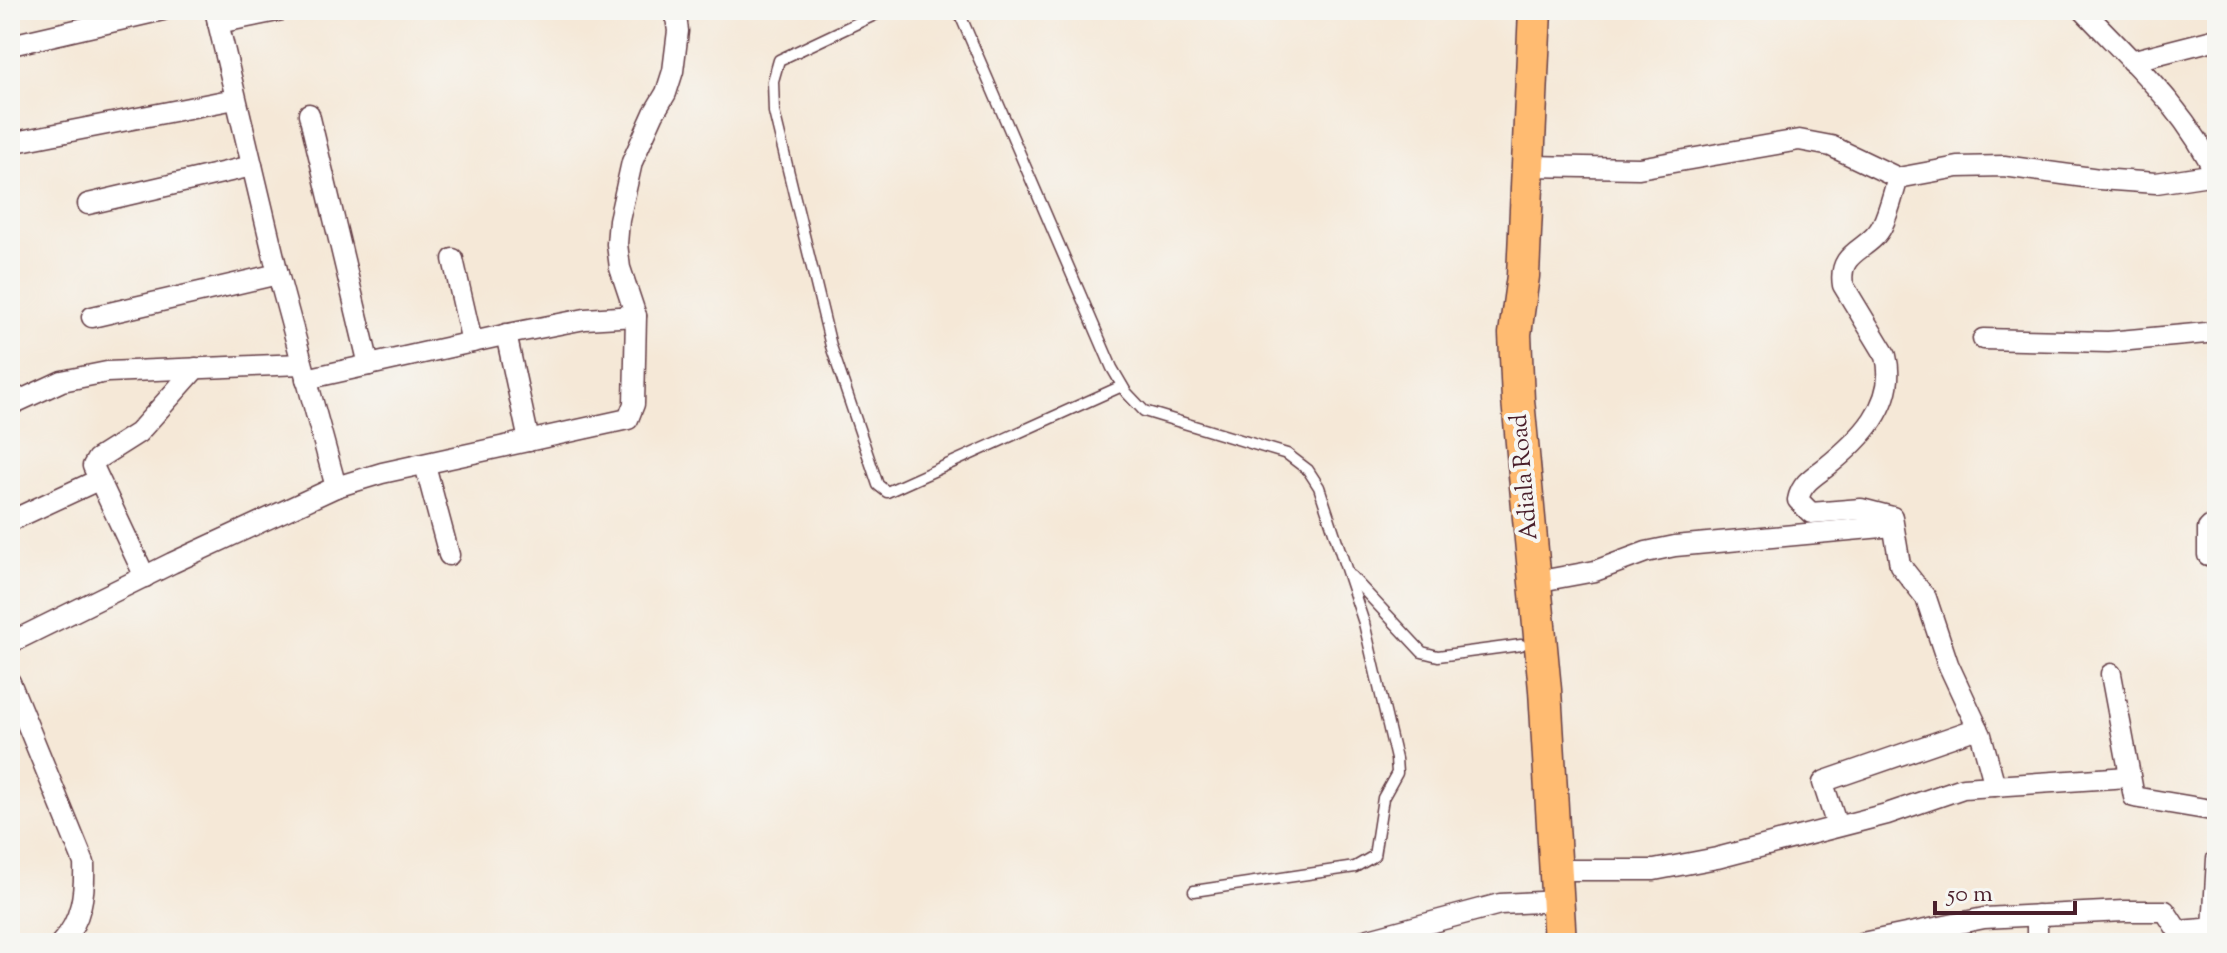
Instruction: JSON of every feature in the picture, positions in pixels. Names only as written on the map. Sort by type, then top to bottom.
[{"type":"main road","name":"Adiala Road","points":[[1515,10],[1503,274],[1496,334],[1501,429],[1521,645],[1560,943]]},
{"type":"main road","name":"Adiala Road","points":[[1535,10],[1523,276],[1515,334],[1518,400],[1545,690],[1551,891],[1540,943]]},
{"type":"street","points":[[11,45],[163,10]]},
{"type":"street","points":[[282,10],[217,17],[278,274],[336,487]]},
{"type":"street","points":[[10,643],[336,487],[382,473],[628,419],[634,404],[636,316],[620,268],[617,244],[619,220],[632,162],[666,93],[673,71],[678,31],[675,10]]},
{"type":"street","points":[[1529,166],[1639,168],[1799,140],[1831,146],[1898,178],[1979,166],[2033,168],[2099,179],[2156,183],[2216,176],[2210,145],[2083,10]]},
{"type":"street","points":[[2131,61],[2217,39]]},
{"type":"street","points":[[10,143],[235,99]]},
{"type":"street","points":[[309,114],[369,365]]},
{"type":"street","points":[[88,204],[252,166]]},
{"type":"street","points":[[1898,178],[1881,229],[1849,257],[1842,270],[1843,285],[1886,356],[1888,382],[1881,407],[1875,420],[1827,467],[1806,482],[1798,500],[1811,513],[1861,509],[1892,517],[1900,565],[1926,598],[1948,664],[1978,728],[1995,786]]},
{"type":"street","points":[[453,259],[472,342]]},
{"type":"street","points":[[92,317],[278,274]]},
{"type":"street","points":[[10,405],[62,381],[107,372],[196,368],[304,371],[369,365],[585,319],[636,316]]},
{"type":"street","points":[[1983,339],[2108,342],[2217,332]]},
{"type":"street","points":[[506,334],[529,441]]},
{"type":"street","points":[[145,577],[93,466],[97,459],[138,433],[196,368]]},
{"type":"street","points":[[425,465],[449,555]]},
{"type":"street","points":[[10,521],[98,480]]},
{"type":"street","points":[[1535,582],[1595,571],[1646,552],[1675,546],[1893,526]]},
{"type":"street","points":[[2208,555],[2208,529],[2217,526]]},
{"type":"street","points":[[2111,674],[2128,777],[2136,799],[2170,801],[2217,811]]},
{"type":"street","points":[[10,682],[84,863],[83,903],[69,935],[61,943]]},
{"type":"street","points":[[1837,826],[1823,783],[1825,781],[1978,728]]},
{"type":"street","points":[[1354,943],[1551,891],[1717,858],[1887,814],[1963,788],[2128,777]]},
{"type":"street","points":[[1862,943],[1984,918],[2037,915],[2165,911],[2178,931],[2215,928],[2217,859]]},
{"type":"street","points":[[2037,915],[2037,943]]},
{"type":"lane","points":[[885,10],[779,60],[773,81],[774,112],[831,346],[878,485],[887,492],[1122,386]]},
{"type":"lane","points":[[958,10],[1122,386],[1144,411],[1287,454],[1308,470],[1319,487],[1364,623],[1397,773],[1383,798],[1374,856],[1355,867],[1194,891]]},
{"type":"lane","points":[[1347,571],[1422,652],[1438,656],[1521,645]]}]
